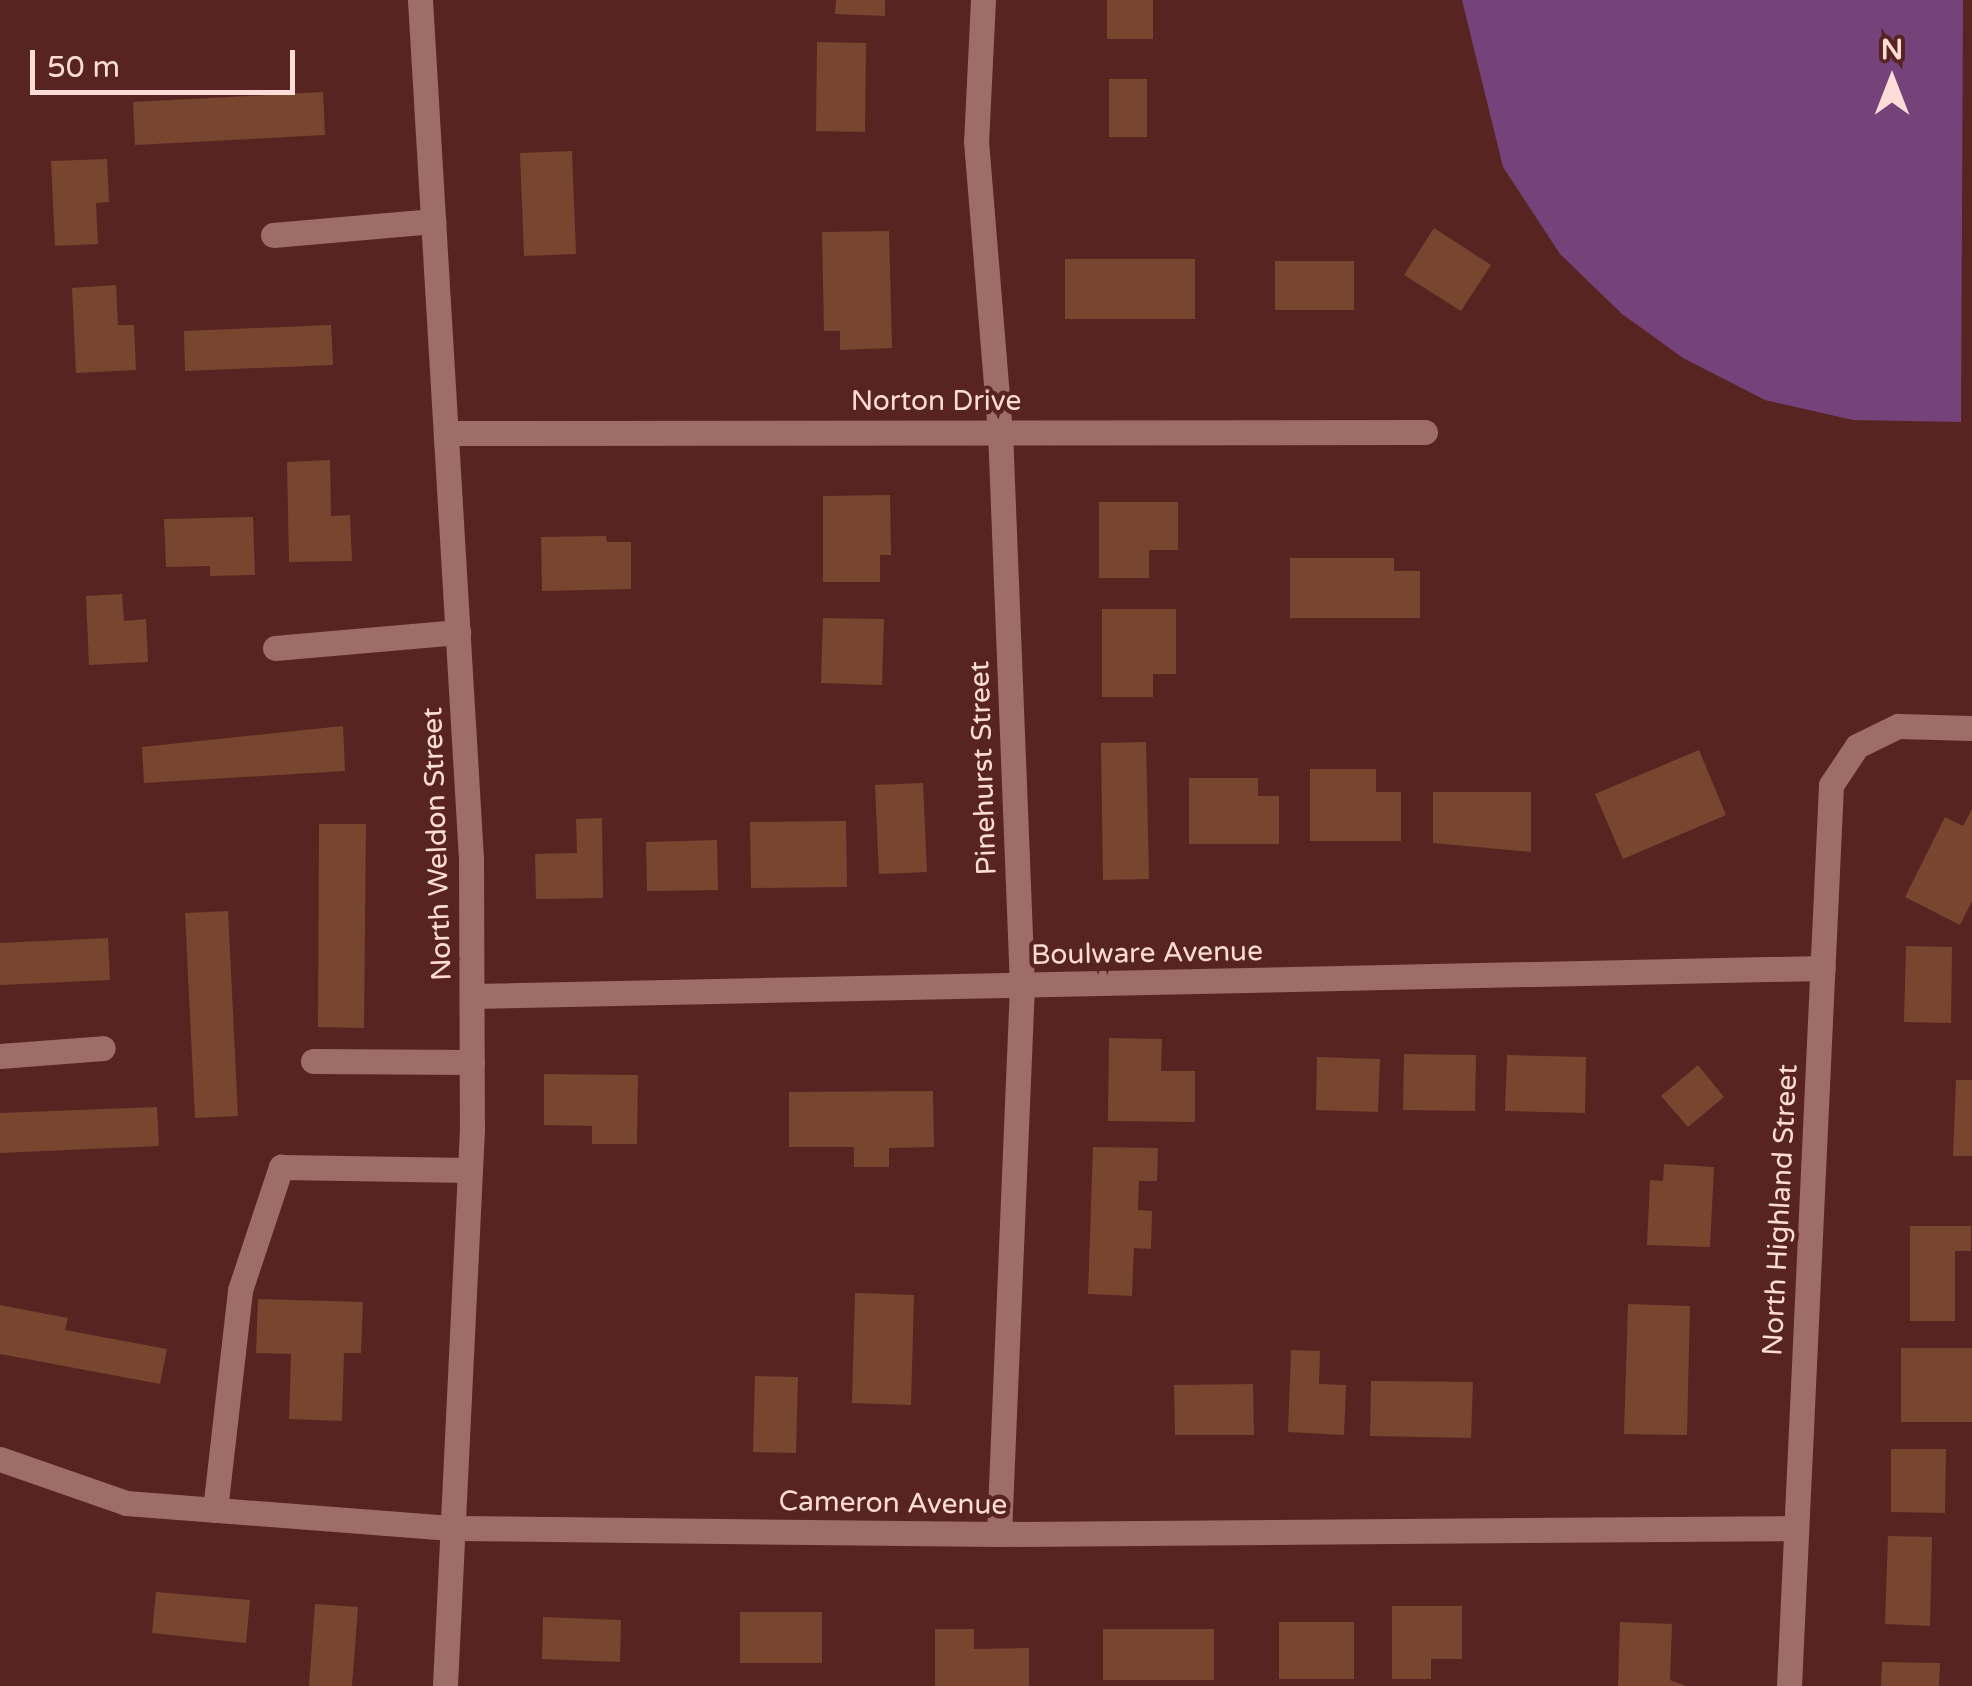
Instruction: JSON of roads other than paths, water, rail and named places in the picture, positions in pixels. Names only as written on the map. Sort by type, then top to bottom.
[{"type":"street","name":"North Weldon Street","points":[[420,0],[458,632],[472,996],[470,1170],[444,1686]]},
{"type":"street","name":"Pinehurst Street","points":[[983,0],[976,141],[1000,431],[1022,985],[999,1534]]},
{"type":"street","points":[[273,235],[434,220]]},
{"type":"street","name":"Norton Drive","points":[[446,433],[1425,432]]},
{"type":"street","points":[[276,648],[458,632]]},
{"type":"street","name":"North Highland Street","points":[[1789,1686],[1793,1528],[1830,785],[1857,746],[1898,726],[1972,728]]},
{"type":"street","name":"Boulware Avenue","points":[[472,996],[1823,968]]},
{"type":"street","points":[[0,1056],[103,1048]]},
{"type":"street","points":[[313,1061],[472,1062]]},
{"type":"street","points":[[214,1510],[240,1290],[281,1167],[470,1170]]},
{"type":"street","name":"Cameron Avenue","points":[[0,1459],[126,1502],[454,1528],[999,1534],[1793,1528]]}]
